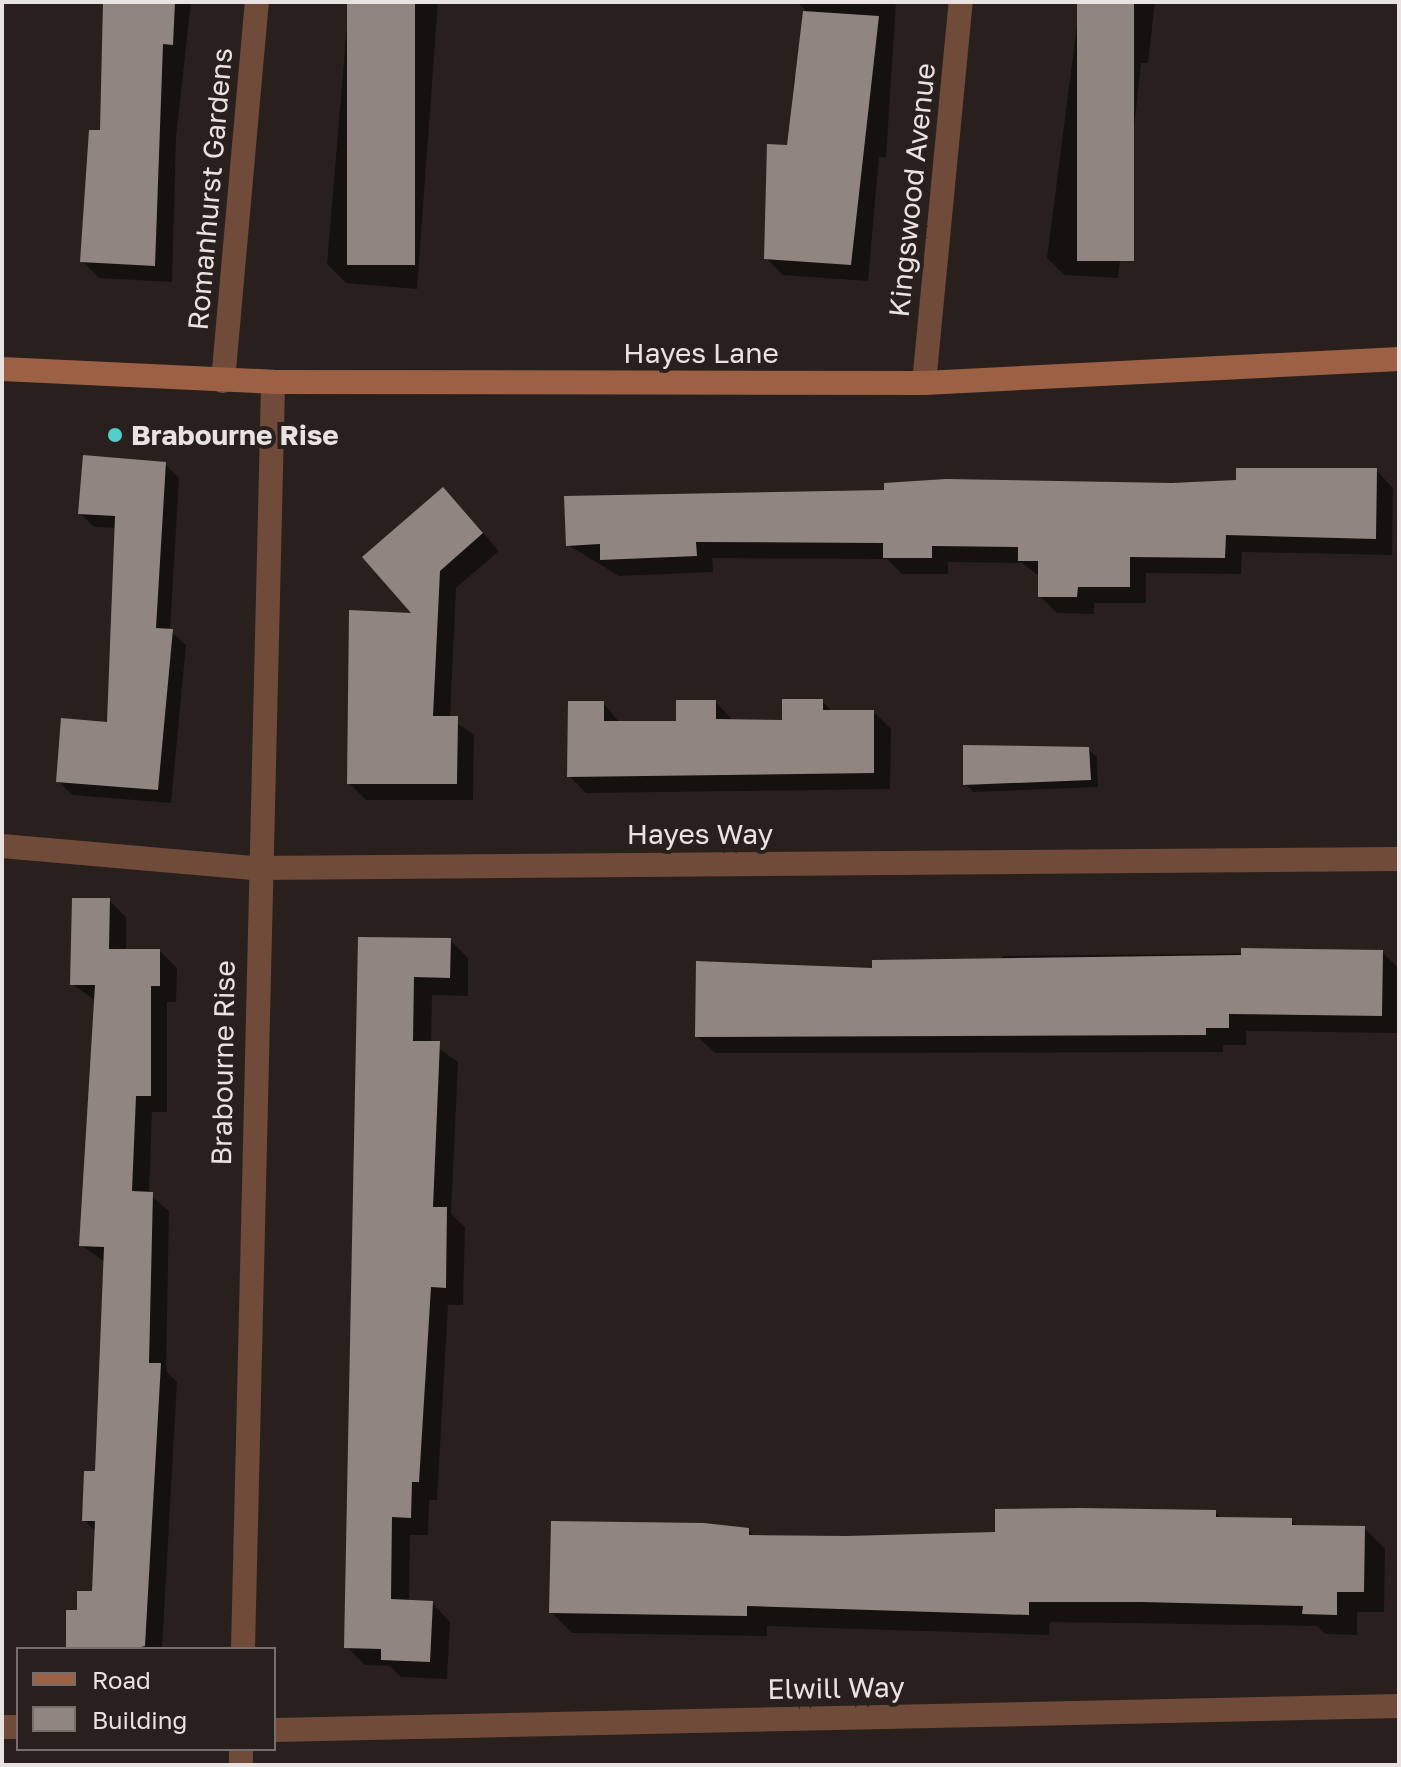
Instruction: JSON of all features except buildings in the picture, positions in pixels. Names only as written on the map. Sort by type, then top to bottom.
[{"type":"main road","name":"Hayes Lane","points":[[2,369],[273,382],[924,383],[1399,359]]},
{"type":"street","name":"Romanhurst Gardens","points":[[223,381],[257,2]]},
{"type":"street","name":"Kingswood Avenue","points":[[924,383],[961,2]]},
{"type":"street","name":"Brabourne Rise","points":[[243,1647],[256,868],[273,382]]},
{"type":"street","name":"Hayes Way","points":[[2,846],[256,868],[1399,859]]},
{"type":"street","name":"Elwill Way","points":[[276,1730],[1399,1706]]},
{"type":"place","name":"Brabourne Rise","points":[[115,435]]}]
